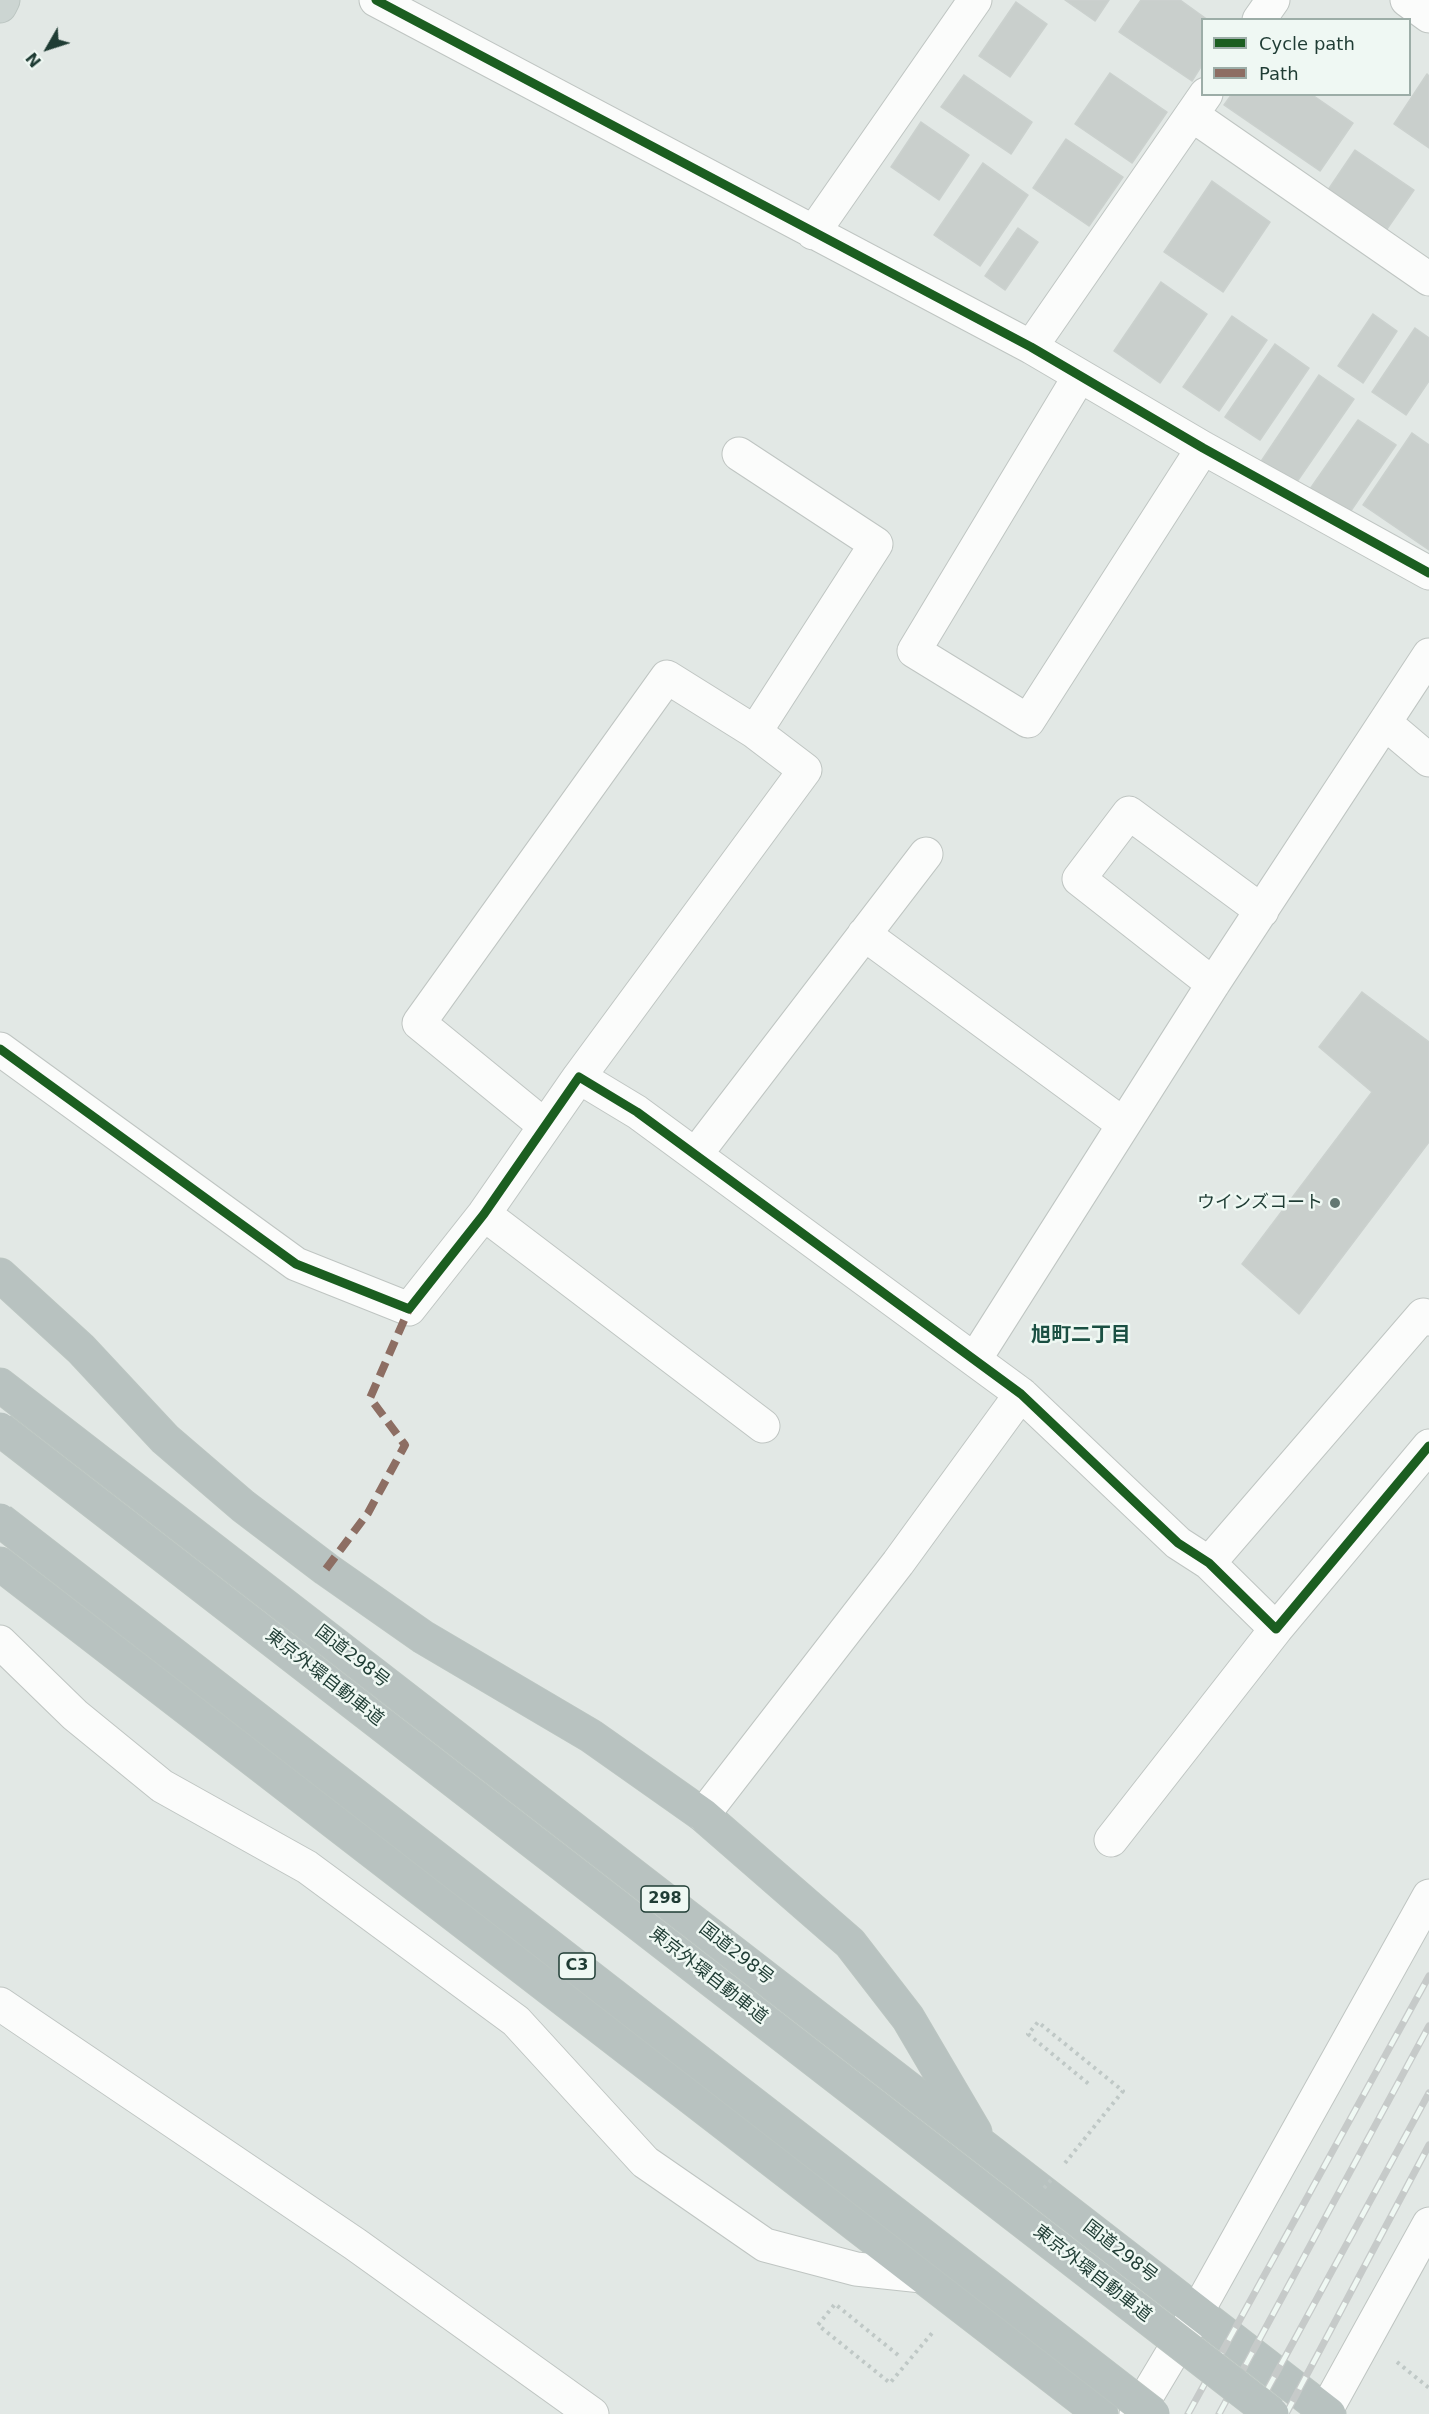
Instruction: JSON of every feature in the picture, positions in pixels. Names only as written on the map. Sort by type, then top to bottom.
[{"type":"highway","points":[[0,1275],[81,1349],[165,1439],[243,1506],[423,1637],[591,1736],[702,1815],[850,1943],[908,2018],[984,2148]]},
{"type":"highway","name":"国道298号","points":[[0,1386],[1326,2413]]},
{"type":"highway","name":"東京外環自動車道","points":[[0,1429],[1272,2414]]},
{"type":"highway","name":"C3","points":[[0,1520],[1153,2414]]},
{"type":"highway","points":[[0,1564],[1101,2414]]},
{"type":"main road","points":[[0,6],[3,0]]},
{"type":"street","points":[[376,0],[1031,347],[1203,448],[1429,573]]},
{"type":"street","points":[[813,233],[975,0]]},
{"type":"street","points":[[1260,18],[1272,0]]},
{"type":"street","points":[[1407,0],[1429,16]]},
{"type":"street","points":[[1031,347],[1199,105],[1429,279]]},
{"type":"street","points":[[1079,377],[914,651],[1028,721],[1203,448]]},
{"type":"street","points":[[739,454],[876,544],[755,732]]},
{"type":"street","points":[[975,1359],[1213,984],[1429,655]]},
{"type":"street","points":[[0,1049],[296,1264],[409,1309],[484,1214],[579,1077],[805,770],[755,732],[667,677],[419,1023],[545,1126]]},
{"type":"street","points":[[1385,723],[1429,760]]},
{"type":"street","points":[[1213,984],[1079,879],[1129,813],[1262,911]]},
{"type":"street","points":[[696,1154],[926,854]]},
{"type":"street","points":[[864,934],[1123,1124]]},
{"type":"street","points":[[579,1077],[637,1112],[696,1154],[1021,1394],[1178,1543],[1209,1563],[1276,1629]]},
{"type":"street","points":[[484,1214],[763,1426]]},
{"type":"street","points":[[1209,1563],[1423,1315],[1429,1319]]},
{"type":"street","points":[[702,1815],[898,1563],[1021,1394]]},
{"type":"street","points":[[1111,1840],[1276,1629],[1429,1446]]},
{"type":"street","points":[[0,1642],[75,1715],[162,1786],[307,1867],[516,2021],[645,2162],[765,2245],[856,2269],[922,2276]]},
{"type":"street","points":[[1136,2414],[1197,2312],[1429,1896]]},
{"type":"street","points":[[0,2004],[355,2244],[588,2413]]},
{"type":"street","points":[[1326,2413],[1429,2224]]},
{"type":"path","points":[[1051,2180],[1123,2091],[1038,2022],[1028,2034],[1090,2085]]},
{"type":"path","points":[[898,2355],[835,2304],[818,2325],[890,2383],[939,2325]]},
{"type":"path","points":[[1395,2361],[1429,2388]]},
{"type":"building","points":[[1065,0],[1109,0],[1095,21]]},
{"type":"building","points":[[1141,0],[1180,0],[1205,18],[1201,18],[1201,67],[1192,81],[1119,32]]},
{"type":"building","points":[[1016,2],[1047,24],[1010,77],[979,56]]},
{"type":"building","points":[[1110,73],[1167,112],[1132,163],[1075,124]]},
{"type":"building","points":[[1427,74],[1429,76],[1429,148],[1394,124]]},
{"type":"building","points":[[964,75],[1032,122],[1011,154],[941,107]]},
{"type":"building","points":[[1231,96],[1314,96],[1353,123],[1320,171],[1224,105]]},
{"type":"building","points":[[921,122],[969,155],[939,200],[891,167]]},
{"type":"building","points":[[1066,139],[1123,177],[1089,226],[1033,188]]},
{"type":"building","points":[[1355,150],[1414,190],[1387,229],[1328,190]]},
{"type":"building","points":[[983,163],[1028,195],[980,266],[934,235]]},
{"type":"building","points":[[1212,181],[1270,222],[1223,292],[1164,252]]},
{"type":"building","points":[[1018,228],[1038,242],[1005,290],[985,276]]},
{"type":"building","points":[[1161,282],[1207,314],[1160,383],[1114,351]]},
{"type":"building","points":[[1373,314],[1397,331],[1363,383],[1338,366]]},
{"type":"building","points":[[1232,316],[1267,340],[1219,411],[1183,387]]},
{"type":"building","points":[[1415,328],[1429,338],[1429,381],[1406,415],[1372,392]]},
{"type":"building","points":[[1275,344],[1309,368],[1260,440],[1225,417]]},
{"type":"building","points":[[1319,375],[1354,399],[1294,486],[1260,463]]},
{"type":"building","points":[[1358,420],[1396,445],[1348,515],[1310,489]]},
{"type":"building","points":[[1412,433],[1429,445],[1429,550],[1363,505]]},
{"type":"building","name":"ウインズコート","points":[[1362,992],[1429,1042],[1429,1142],[1299,1314],[1242,1264],[1372,1092],[1319,1047]]},
{"type":"railway","points":[[1188,2414],[1429,1976]]},
{"type":"railway","points":[[1219,2414],[1429,2026]]},
{"type":"railway","points":[[1254,2414],[1429,2093]]},
{"type":"railway","points":[[1286,2414],[1429,2145]]},
{"type":"marked path","points":[[326,1569],[368,1513],[405,1445],[370,1398],[409,1309]]},
{"type":"cycle path","points":[[376,0],[1031,347],[1203,448],[1429,573]]},
{"type":"cycle path","points":[[0,1049],[296,1264],[409,1309],[484,1214],[579,1077],[637,1112],[1021,1394],[1178,1543],[1209,1563],[1276,1629],[1429,1446]]},
{"type":"place","name":"ウインズコート","points":[[1335,1203]]},
{"type":"district","name":"旭町二丁目","points":[[1081,1336]]}]
